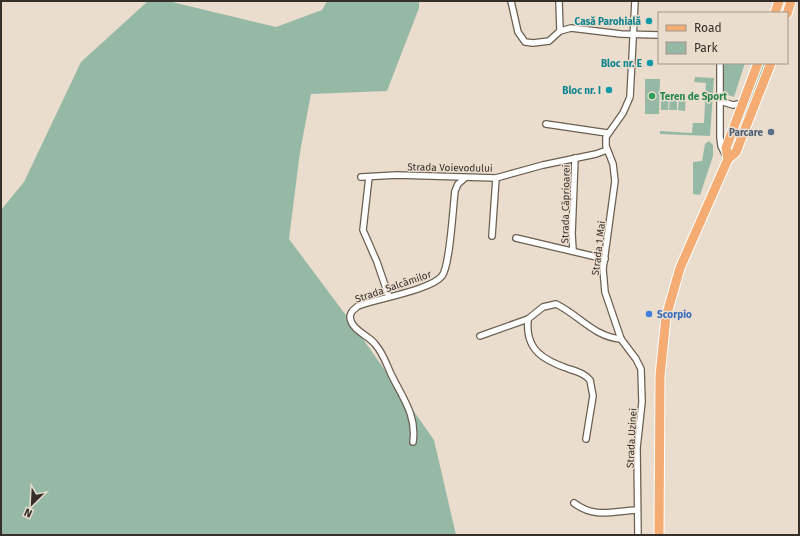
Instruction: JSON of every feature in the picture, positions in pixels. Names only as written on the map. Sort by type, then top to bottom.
[{"type":"main road","points":[[775,12],[779,1]]},
{"type":"main road","points":[[788,12],[791,1]]},
{"type":"main road","points":[[728,159],[726,148],[758,64]]},
{"type":"main road","points":[[659,535],[660,376],[665,323],[669,302],[680,268],[728,159],[736,152],[771,64]]},
{"type":"street","points":[[511,1],[518,32],[525,42],[533,43],[549,40],[560,31],[571,28],[634,35],[658,35]]},
{"type":"street","points":[[559,1],[560,31]]},
{"type":"street","points":[[546,124],[607,133],[623,113],[630,97],[635,1]]},
{"type":"street","points":[[720,64],[721,146],[728,159]]},
{"type":"street","points":[[720,100],[733,105],[744,103]]},
{"type":"street","name":"Strada 1 Mai","points":[[607,133],[607,150],[613,164],[615,181],[603,269],[605,292],[625,346]]},
{"type":"street","name":"Strada Voievodului","points":[[361,177],[397,175],[496,178],[607,150]]},
{"type":"street","name":"Strada Căprioarei","points":[[573,250],[572,234],[575,158]]},
{"type":"street","points":[[369,177],[363,230],[377,262],[389,297]]},
{"type":"street","name":"Strada Salcâmilor","points":[[413,442],[415,431],[412,415],[382,353],[374,342],[353,326],[350,320],[352,310],[358,306],[431,284],[442,276],[447,262],[456,191],[458,184],[465,178]]},
{"type":"street","points":[[492,236],[496,178]]},
{"type":"street","name":"Strada Căprioarei","points":[[516,238],[605,258]]},
{"type":"street","points":[[480,336],[528,319],[543,307],[556,304],[596,332],[614,338],[621,338]]},
{"type":"street","points":[[528,319],[528,336],[531,344],[540,355],[546,360],[578,372],[590,380],[593,396],[586,439]]},
{"type":"street","name":"Strada Uzinei","points":[[625,346],[636,359],[641,370],[642,381],[637,448],[638,535]]},
{"type":"street","points":[[574,503],[583,510],[593,512],[637,510]]},
{"type":"green space","points":[[148,1],[168,1],[276,27],[322,10],[327,1],[419,1],[419,8],[387,91],[311,94],[300,152],[289,239],[351,322],[434,440],[456,535],[1,535],[1,210],[24,182],[81,62]]},
{"type":"green space","points":[[724,64],[745,64],[734,97],[725,94],[722,83]]},
{"type":"green space","points":[[763,64],[767,64],[734,149],[731,147]]},
{"type":"green space","points":[[695,77],[714,78],[710,136],[660,134],[660,131],[692,133],[693,123],[704,123],[706,83],[694,82]]},
{"type":"green space","name":"Teren de Sport","points":[[645,79],[660,79],[659,114],[645,114]]},
{"type":"green space","points":[[661,93],[669,93],[668,110],[661,110]]},
{"type":"green space","points":[[670,93],[677,94],[677,110],[669,110]]},
{"type":"green space","points":[[679,94],[686,94],[685,111],[678,110]]},
{"type":"green space","points":[[709,141],[713,145],[713,156],[700,195],[693,194],[693,162],[702,161],[705,144]]},
{"type":"place","name":"Casă Parohială","points":[[649,21]]},
{"type":"place","name":"Bloc nr. E","points":[[650,63]]},
{"type":"place","name":"Bloc nr. I","points":[[609,90]]},
{"type":"place","name":"Teren de Sport","points":[[652,96]]},
{"type":"place","name":"Parcare","points":[[771,132]]},
{"type":"place","name":"Scorpio","points":[[649,314]]}]
